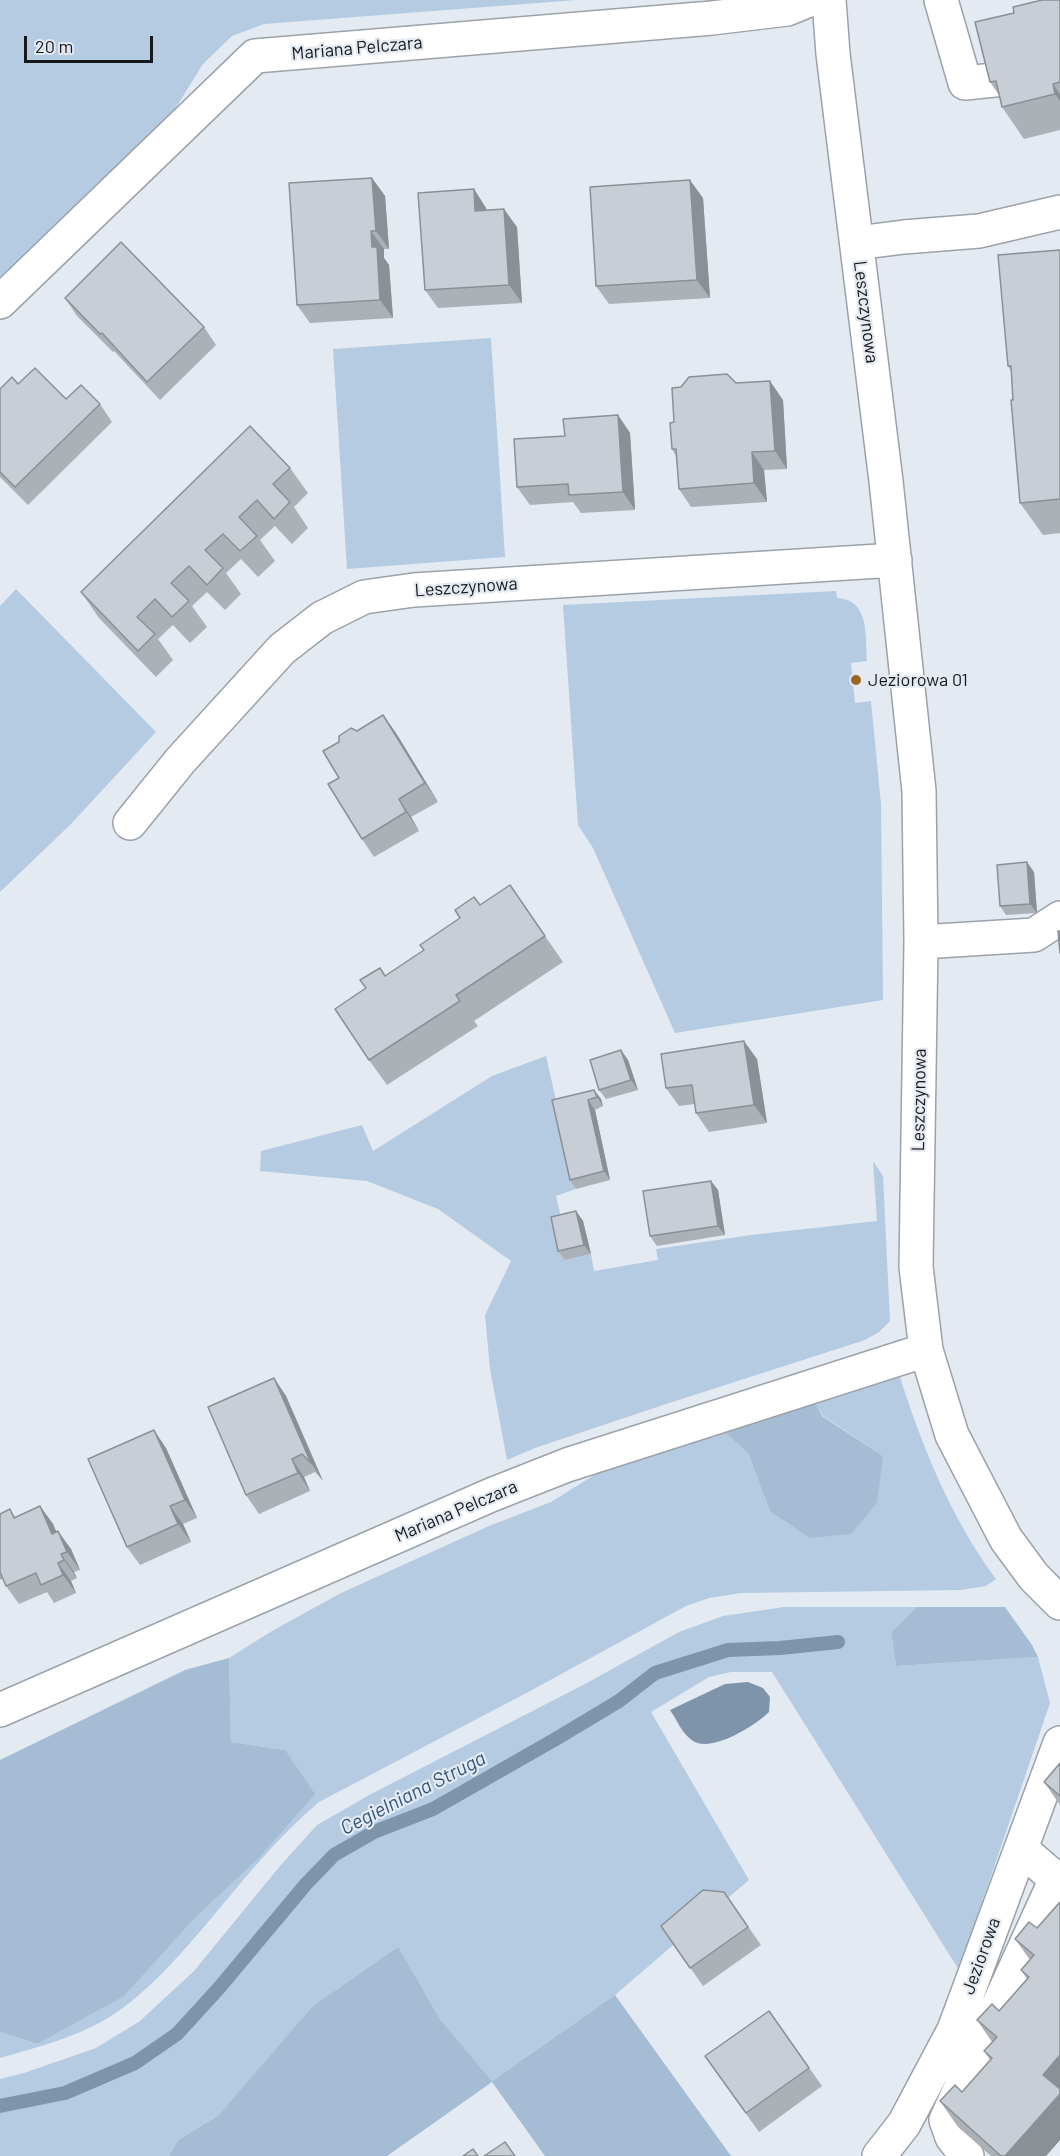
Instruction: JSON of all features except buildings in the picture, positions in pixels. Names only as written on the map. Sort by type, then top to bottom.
[{"type":"street","name":"Mariana Pelczara","points":[[0,302],[255,56],[712,18],[787,9],[809,0]]},
{"type":"street","name":"Leszczynowa","points":[[829,0],[833,54],[895,560],[919,791],[921,942],[916,1267],[926,1350],[952,1435],[1001,1528],[1034,1577],[1060,1603]]},
{"type":"street","points":[[941,0],[965,83],[1004,79]]},
{"type":"street","name":"Leszczynowa","points":[[857,243],[980,231],[1060,212]]},
{"type":"street","name":"Leszczynowa","points":[[130,823],[180,761],[282,649],[322,618],[364,597],[414,590],[895,560]]},
{"type":"street","points":[[921,942],[1034,935],[1060,918]]},
{"type":"street","name":"Mariana Pelczara","points":[[0,1710],[481,1499],[567,1465],[926,1350]]},
{"type":"street","name":"Jeziorowa","points":[[879,2156],[904,2124],[954,2030],[1060,1743]]},
{"type":"street","points":[[967,2156],[952,2137],[945,2120],[1056,1879],[1021,1849]]},
{"type":"shaded area","points":[[0,0],[577,0],[264,24],[232,36],[203,64],[165,125],[0,286]]},
{"type":"shaded area","points":[[491,338],[505,557],[347,569],[333,349]]},
{"type":"shaded area","points":[[16,589],[156,732],[71,824],[0,892],[0,606]]},
{"type":"shaded area","points":[[836,591],[837,598],[848,600],[855,605],[864,620],[867,661],[851,663],[855,703],[871,701],[881,804],[883,1000],[675,1033],[593,848],[578,825],[563,605]]},
{"type":"shaded area","points":[[546,1056],[576,1189],[556,1196],[563,1226],[565,1260],[591,1254],[594,1271],[658,1260],[656,1249],[751,1235],[877,1221],[873,1161],[883,1176],[890,1321],[879,1332],[865,1340],[663,1405],[535,1448],[507,1460],[490,1369],[485,1315],[511,1261],[438,1209],[367,1181],[260,1171],[261,1151],[362,1125],[373,1151],[492,1076]]},
{"type":"shaded area","points":[[900,1377],[918,1430],[940,1482],[965,1532],[996,1579],[986,1586],[961,1590],[741,1593],[709,1598],[686,1606],[319,1802],[273,1846],[183,1951],[137,1997],[111,2016],[85,2030],[0,2058],[0,2032],[37,2044],[190,1923],[256,1861],[285,1750],[231,1742],[229,1658],[341,1593],[489,1526],[551,1502],[599,1472],[724,1432],[748,1453],[770,1511],[883,1456],[822,1415],[816,1404]]},
{"type":"shaded area","points":[[816,1404],[822,1416],[883,1456],[877,1503],[851,1534],[810,1538],[770,1511],[748,1453],[724,1432]]},
{"type":"shaded area","points":[[784,1607],[917,1607],[891,1632],[896,1666],[1038,1657],[1050,1703],[959,1970],[772,1672],[731,1672],[709,1677],[651,1712],[749,1880],[615,1995],[492,2081],[440,2019],[398,1948],[219,2115],[178,2140],[169,2156],[0,2156],[0,2079],[96,2048],[140,2021],[194,1971],[280,1866],[317,1825],[371,1794],[585,1684],[679,1632],[723,1616]]},
{"type":"shaded area","points":[[917,1607],[1005,1607],[1038,1657],[896,1666],[891,1632]]},
{"type":"shaded area","points":[[229,1658],[231,1742],[285,1750],[315,1794],[256,1861],[190,1923],[124,1996],[37,2044],[0,2032],[0,1760],[185,1670]]},
{"type":"shaded area","points":[[748,1682],[763,1688],[770,1697],[769,1712],[754,1724],[721,1741],[701,1744],[693,1741],[683,1731],[670,1710],[725,1684]]},
{"type":"shaded area","points":[[398,1947],[440,2019],[492,2081],[615,1995],[731,2156],[545,2156],[492,2082],[387,2156],[169,2156],[178,2140],[219,2115],[312,2007]]},
{"type":"waterway","name":"Cegielniana Struga","points":[[0,2106],[65,2093],[135,2063],[177,2034],[219,1988],[306,1884],[334,1855],[374,1832],[433,1809],[619,1701],[655,1673],[728,1650],[838,1642]]},
{"type":"place","name":"Jeziorowa 01","points":[[856,680]]}]
